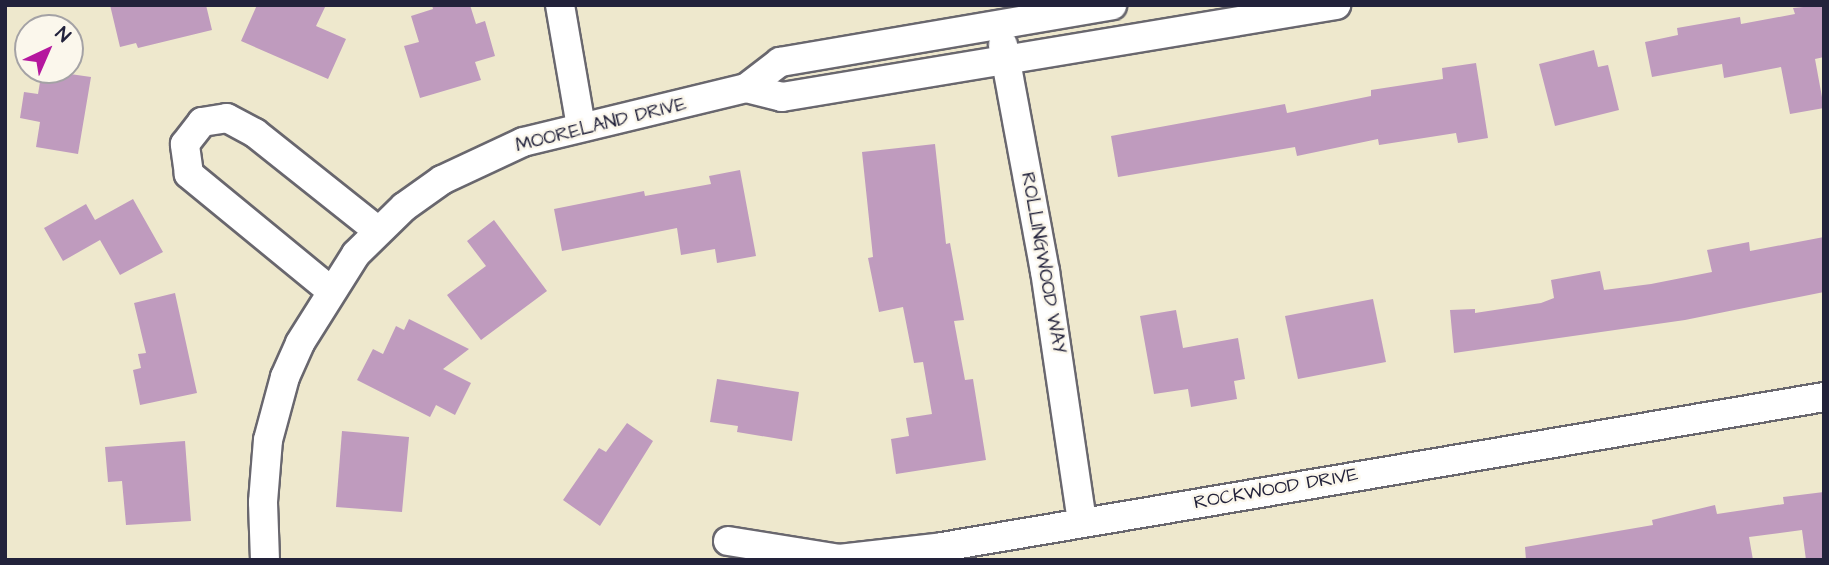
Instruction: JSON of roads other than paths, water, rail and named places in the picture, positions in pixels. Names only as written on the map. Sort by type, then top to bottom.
[{"type":"street","points":[[560,5],[581,127]]},
{"type":"street","name":"MOORELAND DRIVE","points":[[265,560],[264,470],[275,409],[300,343],[330,290],[378,231],[442,180],[482,159],[581,127],[746,88],[780,62],[998,15],[1112,5]]},
{"type":"street","name":"MOORELAND DRIVE","points":[[746,88],[782,97],[1007,63],[1336,5]]},
{"type":"street","name":"ROLLINGWOOD WAY","points":[[998,15],[1067,404],[1082,522]]},
{"type":"street","points":[[330,290],[189,174],[185,144],[202,122],[227,118],[255,133],[378,231]]},
{"type":"street","name":"ROCKWOOD DRIVE","points":[[728,541],[839,559],[942,547],[1824,397]]}]
